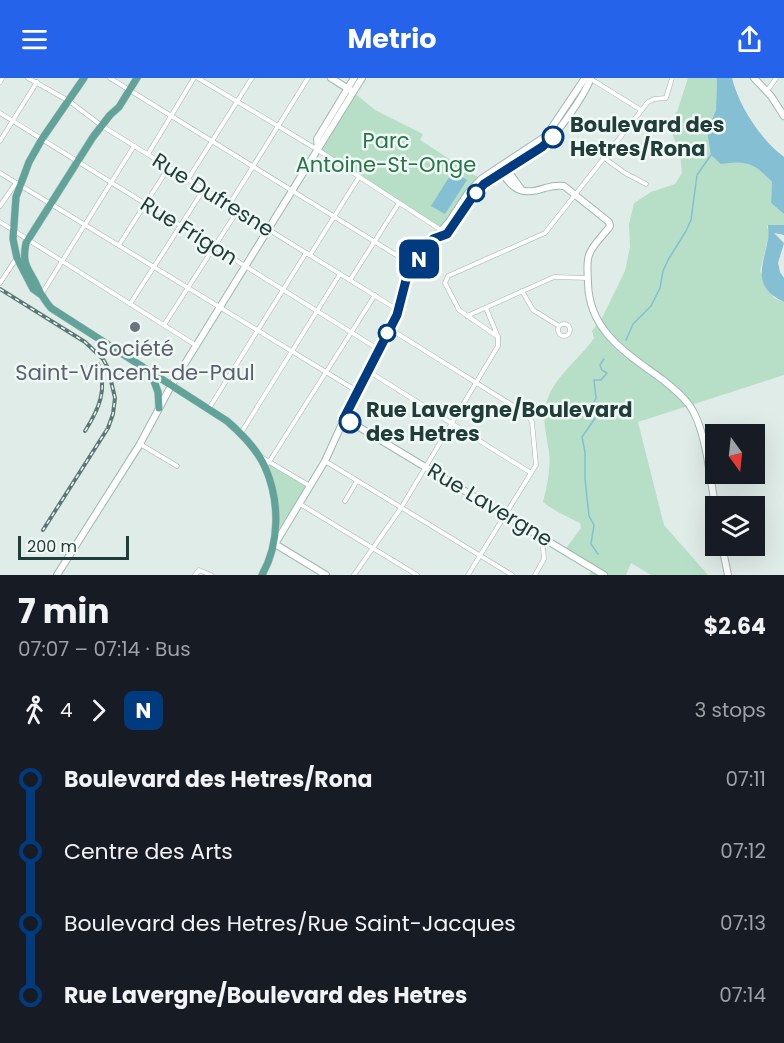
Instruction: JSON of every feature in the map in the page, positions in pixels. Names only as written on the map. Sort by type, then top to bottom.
[{"type":"main road","points":[[84,78],[42,139],[18,184],[13,239],[17,258],[33,289],[51,308],[227,421],[241,433],[267,464],[273,489],[275,544],[265,574]]},
{"type":"main road","points":[[40,295],[26,263],[24,252],[28,240],[77,161],[119,107],[137,78]]},
{"type":"main road","points":[[151,374],[158,392],[159,408]]},
{"type":"street","name":"Rue Dufresne","points":[[28,78],[69,101],[102,126],[399,310]]},
{"type":"street","points":[[110,78],[414,267]]},
{"type":"street","points":[[148,154],[196,78],[318,150],[444,232]]},
{"type":"street","points":[[188,179],[252,78]]},
{"type":"street","points":[[229,205],[308,78]]},
{"type":"street","points":[[331,78],[350,90]]},
{"type":"street","points":[[57,575],[140,444],[171,386],[318,150],[354,78]]},
{"type":"street","points":[[350,90],[362,78]]},
{"type":"street","points":[[326,575],[275,544],[325,461],[357,391],[399,310],[406,280],[414,267],[433,239],[444,232],[484,184],[503,169],[549,141],[589,78],[641,110]]},
{"type":"street","points":[[498,337],[466,316],[453,302],[445,283],[448,276],[545,233],[641,110],[654,99],[666,98],[672,78]]},
{"type":"street","points":[[754,78],[767,91],[784,116]]},
{"type":"street","points":[[767,91],[777,78]]},
{"type":"street","points":[[0,141],[37,82]]},
{"type":"street","name":"Rue Frigon","points":[[0,113],[378,349]]},
{"type":"street","points":[[40,295],[134,146]]},
{"type":"street","points":[[603,157],[625,173],[646,184]]},
{"type":"street","points":[[119,246],[169,167]]},
{"type":"street","points":[[503,169],[511,185],[523,192],[558,185],[564,186],[606,217],[610,226],[589,256],[588,278],[591,306],[598,324],[608,337],[675,390],[694,413],[704,448],[713,496]]},
{"type":"street","points":[[0,173],[357,391]]},
{"type":"street","points":[[208,410],[283,290],[359,177]]},
{"type":"street","points":[[0,206],[18,184]]},
{"type":"street","points":[[130,304],[204,189]]},
{"type":"street","points":[[350,280],[399,203]]},
{"type":"street","points":[[164,325],[238,210]]},
{"type":"street","points":[[0,222],[197,346]]},
{"type":"street","points":[[0,283],[17,258]]},
{"type":"street","points":[[241,433],[340,274]]},
{"type":"street","points":[[466,316],[554,277],[588,278]]},
{"type":"street","points":[[522,291],[532,310],[559,326]]},
{"type":"street","points":[[310,486],[267,464],[375,296]]},
{"type":"street","points":[[354,575],[401,508],[498,346],[498,337],[486,308]]},
{"type":"street","points":[[390,329],[531,418],[536,465],[468,575]]},
{"type":"street","points":[[368,371],[531,473]]},
{"type":"street","name":"Rue Lavergne","points":[[344,418],[604,575]]},
{"type":"street","points":[[140,444],[177,466]]},
{"type":"street","points":[[325,461],[512,575]]},
{"type":"street","points":[[345,501],[357,481]]},
{"type":"street","points":[[299,504],[417,575]]},
{"type":"street","points":[[535,575],[544,559],[542,536]]},
{"type":"street","points":[[724,556],[728,575]]},
{"type":"street","points":[[196,574],[199,570],[211,575]]},
{"type":"green space","points":[[688,78],[717,78],[716,110],[707,131],[721,163],[750,164],[760,171],[772,182],[771,203],[784,214],[784,225],[767,226],[769,235],[760,271],[774,298],[784,302],[784,375],[638,422],[664,525],[708,575],[651,575],[631,563],[626,575],[589,575],[593,569],[564,551],[581,528],[580,523],[543,502],[549,465],[545,410],[552,389],[558,380],[594,338],[592,331],[602,318],[625,271],[630,247],[629,224],[634,203],[651,192],[675,184],[682,173],[680,152],[672,134],[675,113]]},
{"type":"green space","name":"Parc Antoine-St-Onge","points":[[352,91],[375,110],[423,134],[420,140],[479,178],[441,231],[318,150]]},
{"type":"green space","points":[[269,462],[310,486],[275,544],[275,521],[265,466]]},
{"type":"water","points":[[717,78],[732,78],[745,111],[767,141],[784,157],[784,214],[771,203],[772,182],[760,171],[750,164],[737,162],[721,164],[711,155],[707,131],[716,110]]},
{"type":"water","points":[[453,171],[467,180],[445,214],[431,206]]},
{"type":"water","points":[[768,225],[784,225],[784,235],[774,233],[784,243],[778,263],[784,278],[784,302],[774,296],[763,282],[762,267]]},
{"type":"waterway","points":[[626,340],[633,324],[651,306],[660,288],[668,260],[691,220],[697,175],[711,155]]},
{"type":"waterway","points":[[598,554],[591,544],[594,525],[589,516],[582,437],[596,417],[592,407],[596,398],[594,380],[601,380],[607,373],[600,365],[604,359]]},
{"type":"railway","points":[[0,289],[85,342],[103,359],[108,368],[115,398],[108,428],[43,530]]},
{"type":"railway","points":[[85,431],[98,407],[102,390],[98,364]]},
{"type":"bus line","name":"N","points":[[350,422],[344,418],[397,315],[406,280],[433,239],[447,234],[454,227],[473,196],[484,184],[542,147],[553,137]]},
{"type":"place","name":"Boulevard des Hetres/Rona","points":[[553,137]]},
{"type":"place","name":"Société Saint-Vincent-de-Paul","points":[[135,327]]},
{"type":"place","name":"Rue Lavergne/Boulevard des Hetres","points":[[350,422]]}]
